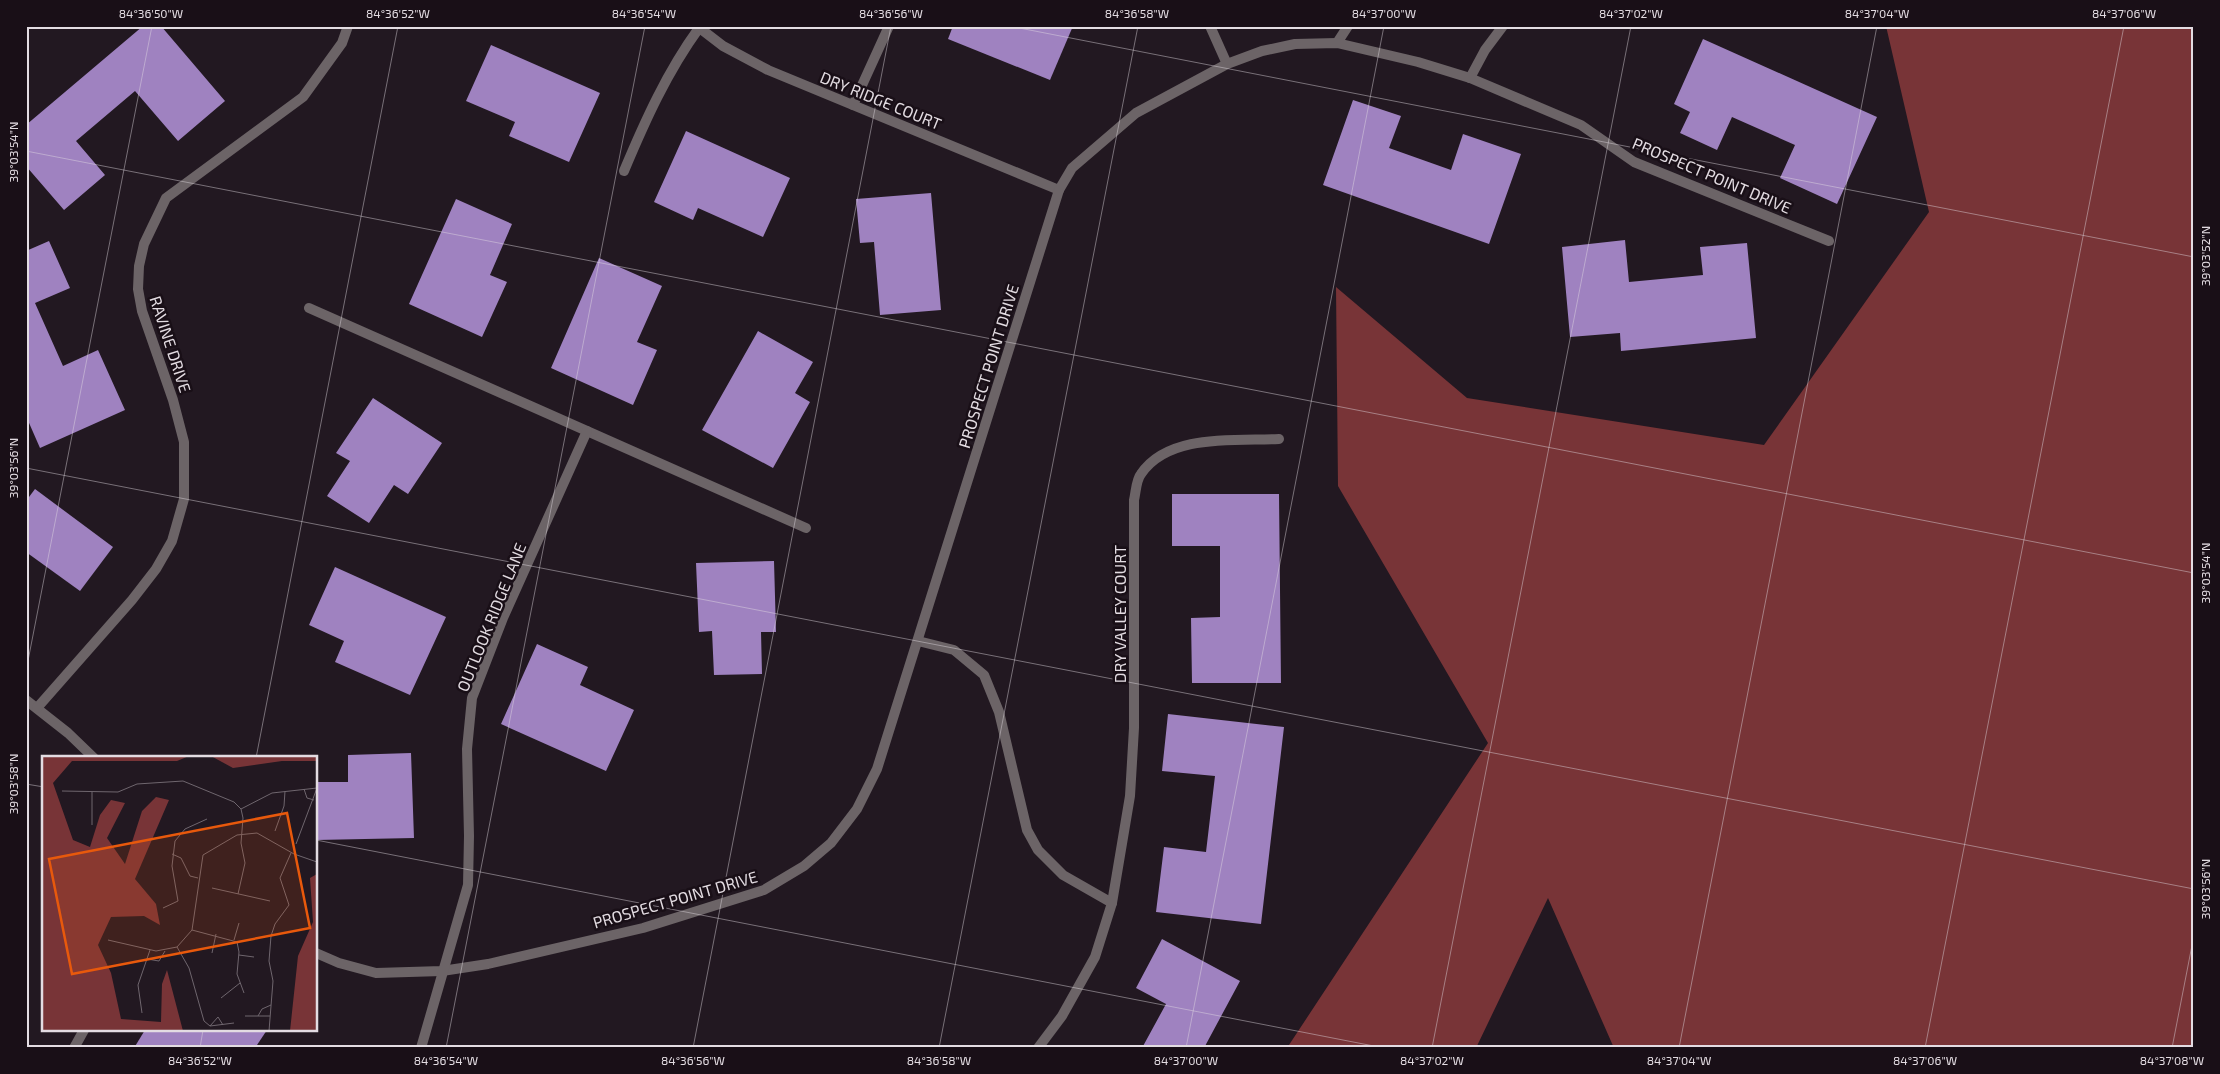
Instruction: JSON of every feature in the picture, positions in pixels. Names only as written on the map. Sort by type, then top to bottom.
[{"type":"street","name":"RAVINE DRIVE","points":[[37,708],[132,600],[156,569],[172,541],[184,498],[184,442],[173,400],[142,311],[138,289],[139,266],[144,244],[166,198],[303,97],[342,43],[348,26]]},
{"type":"street","points":[[853,105],[889,26]]},
{"type":"street","points":[[1210,26],[1227,64]]},
{"type":"street","points":[[1337,43],[1348,26]]},
{"type":"street","points":[[1470,78],[1485,50],[1503,26]]},
{"type":"street","points":[[624,171],[653,104],[680,53],[698,27]]},
{"type":"street","name":"DRY RIDGE COURT","points":[[698,27],[723,46],[768,70],[1059,190]]},
{"type":"street","name":"PROSPECT POINT DRIVE","points":[[318,954],[339,963],[376,973],[442,971],[488,964],[643,928],[764,890],[804,866],[831,843],[857,809],[877,769],[1059,190],[1072,168],[1136,113],[1227,64],[1262,51],[1295,44],[1337,43],[1418,62],[1470,78],[1581,125],[1634,162],[1829,241]]},
{"type":"street","points":[[308,308],[806,528]]},
{"type":"street","name":"OUTLOOK RIDGE LANE","points":[[421,1048],[468,885],[467,749],[472,698],[503,618],[587,431]]},
{"type":"street","name":"DRY VALLEY COURT","points":[[1038,1048],[1062,1016],[1095,957],[1112,903],[1130,796],[1134,728],[1134,500],[1140,475],[1154,459],[1176,447],[1193,443],[1279,439]]},
{"type":"street","points":[[918,641],[954,650],[984,675],[999,712],[1027,830],[1038,850],[1063,876],[1112,903]]},
{"type":"street","points":[[26,700],[68,733],[92,756]]},
{"type":"street","points":[[74,1048],[83,1032]]},
{"type":"shaded area","points":[[1886,26],[2194,26],[2194,1048],[1614,1048],[1548,898],[1476,1048],[1287,1048],[1488,743],[1338,486],[1336,287],[1467,398],[1764,445],[1929,212]]},
{"type":"building","points":[[143,26],[161,26],[225,101],[178,141],[135,91],[76,141],[105,175],[64,210],[26,166],[26,125]]},
{"type":"building","points":[[953,26],[1073,26],[1050,80],[948,39]]},
{"type":"building","points":[[1703,39],[1877,117],[1837,204],[1780,178],[1795,145],[1732,117],[1717,150],[1680,133],[1690,112],[1674,104]]},
{"type":"building","points":[[491,45],[600,93],[569,162],[509,136],[515,122],[466,101]]},
{"type":"building","points":[[1353,100],[1401,116],[1389,148],[1451,170],[1463,134],[1521,154],[1489,244],[1323,185]]},
{"type":"building","points":[[686,131],[790,178],[763,237],[698,208],[693,220],[654,202]]},
{"type":"building","points":[[931,193],[941,310],[880,315],[874,242],[860,243],[856,199]]},
{"type":"building","points":[[456,199],[512,224],[490,275],[507,282],[482,337],[409,304]]},
{"type":"building","points":[[1625,240],[1629,282],[1703,275],[1700,247],[1747,243],[1756,338],[1621,351],[1620,333],[1570,337],[1562,247]]},
{"type":"building","points":[[49,241],[70,288],[35,303],[63,366],[98,350],[125,410],[40,448],[26,416],[26,251]]},
{"type":"building","points":[[599,258],[662,286],[637,342],[657,350],[633,405],[551,368]]},
{"type":"building","points":[[758,331],[813,362],[795,393],[810,402],[773,468],[702,430]]},
{"type":"building","points":[[373,398],[442,443],[408,494],[394,485],[369,523],[327,496],[350,461],[336,453]]},
{"type":"building","points":[[35,489],[113,547],[80,591],[26,552],[26,501]]},
{"type":"building","points":[[1172,494],[1279,494],[1281,683],[1192,683],[1191,618],[1220,617],[1220,546],[1172,546]]},
{"type":"building","points":[[774,561],[776,632],[761,632],[762,674],[714,675],[712,631],[699,632],[696,563]]},
{"type":"building","points":[[335,567],[446,617],[410,695],[335,662],[344,641],[309,625]]},
{"type":"building","points":[[537,644],[588,667],[580,685],[634,710],[606,771],[501,724]]},
{"type":"building","points":[[1168,714],[1284,727],[1261,924],[1156,912],[1164,847],[1206,852],[1215,776],[1162,771]]},
{"type":"building","points":[[411,753],[414,838],[318,840],[318,782],[348,782],[348,755]]},
{"type":"building","points":[[1162,939],[1240,981],[1204,1048],[1142,1048],[1166,1004],[1136,988]]},
{"type":"building","points":[[144,1032],[266,1032],[255,1048],[134,1048]]}]
